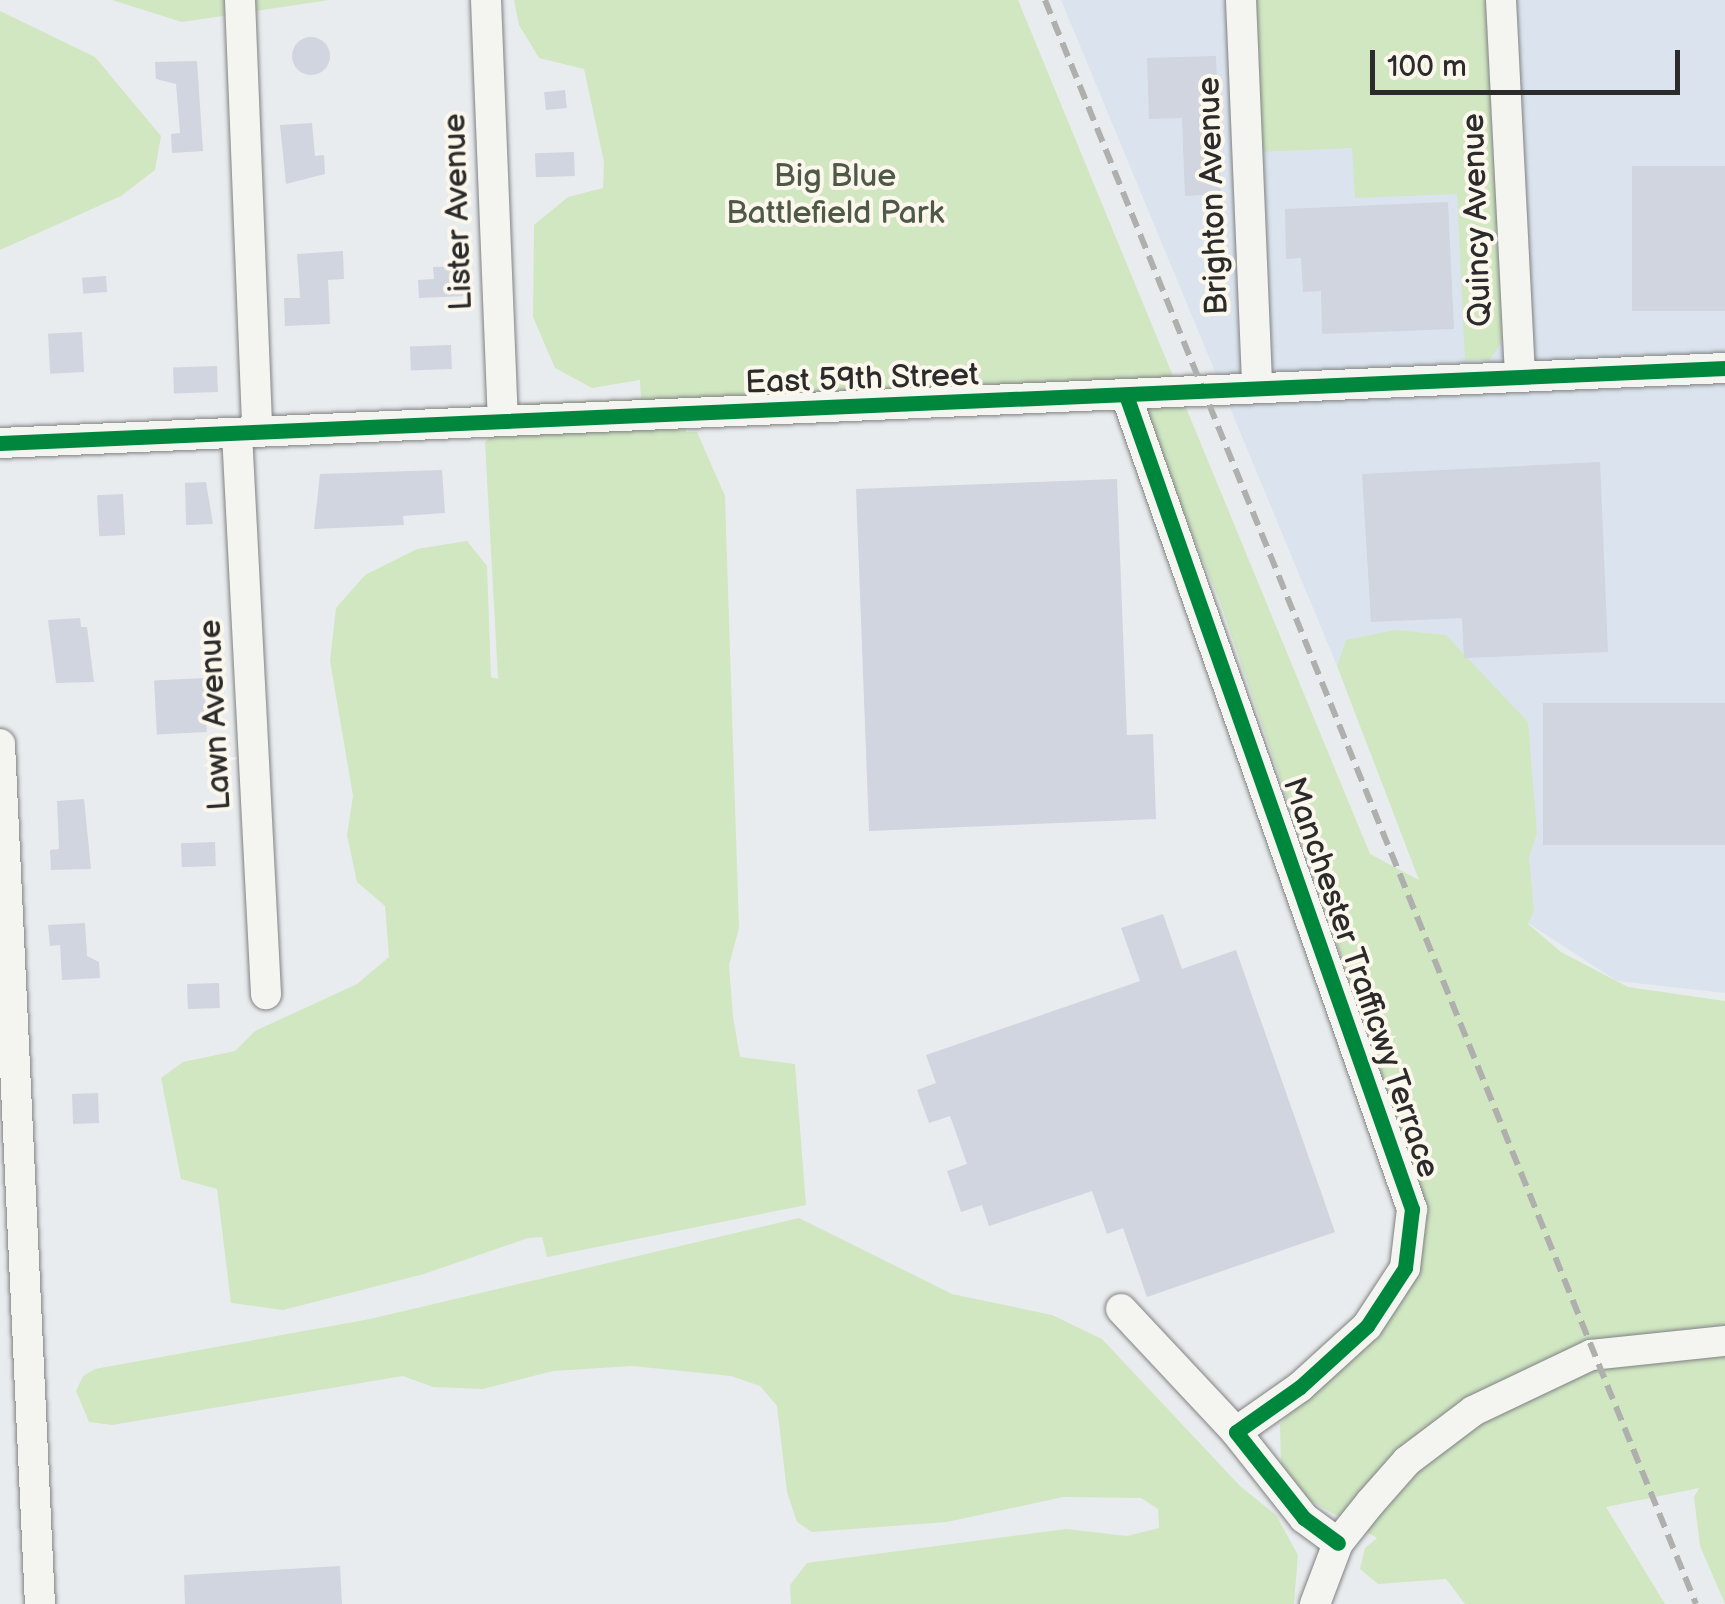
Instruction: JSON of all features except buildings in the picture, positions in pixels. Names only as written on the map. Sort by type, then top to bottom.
[{"type":"street","name":"Lawn Avenue","points":[[240,0],[247,432],[266,994]]},
{"type":"street","name":"Lister Avenue","points":[[486,0],[503,421]]},
{"type":"street","name":"Brighton Avenue","points":[[1241,0],[1257,388]]},
{"type":"street","name":"Quincy Avenue","points":[[1501,0],[1520,377]]},
{"type":"street","name":"East 59th Street","points":[[0,443],[1127,398],[1257,388],[1725,368]]},
{"type":"street","name":"Manchester Trafficwy Terrace","points":[[1127,398],[1412,1210],[1405,1268],[1367,1326],[1300,1388],[1236,1432]]},
{"type":"street","points":[[0,744],[14,1324],[40,1604]]},
{"type":"street","points":[[1121,1309],[1236,1432],[1304,1518],[1338,1543]]},
{"type":"street","points":[[1315,1604],[1338,1543],[1407,1462],[1503,1393],[1591,1355],[1725,1342]]},
{"type":"shaded area","points":[[1061,0],[1725,0],[1725,993],[1617,981],[1528,923],[1529,857],[1537,834],[1346,640],[1337,666]]},
{"type":"green space","points":[[112,0],[329,0],[182,22]]},
{"type":"green space","name":"Big Blue Battlefield Park","points":[[514,0],[1018,0],[1370,854],[1419,880],[1337,666],[1346,640],[1395,630],[1446,635],[1528,722],[1537,834],[1529,857],[1534,911],[1528,924],[1561,952],[1628,987],[1725,1001],[1725,1604],[1700,1546],[1694,1497],[1699,1488],[1606,1507],[1665,1604],[1465,1604],[1446,1579],[1378,1584],[1360,1569],[1365,1548],[1377,1538],[1305,1498],[1281,1464],[1280,1425],[1295,1405],[1376,1333],[1419,1184],[1220,602],[1129,381],[684,400],[686,432],[697,432],[725,496],[739,928],[729,965],[733,1017],[740,1057],[795,1064],[806,1205],[547,1257],[542,1237],[528,1238],[424,1274],[283,1310],[231,1303],[217,1189],[181,1179],[161,1078],[183,1062],[235,1051],[255,1031],[357,984],[389,957],[385,906],[357,882],[347,835],[353,796],[330,661],[336,608],[365,575],[417,549],[467,541],[487,566],[491,677],[498,679],[485,442],[525,403],[641,399],[640,380],[592,388],[555,368],[533,317],[534,225],[568,197],[603,188],[604,162],[584,69],[539,58],[519,25]]},
{"type":"green space","points":[[1254,0],[1492,0],[1508,330],[1490,360],[1465,361],[1457,194],[1355,198],[1352,148],[1261,152]]},
{"type":"green space","points":[[0,11],[95,57],[161,136],[155,170],[121,196],[0,250]]},
{"type":"green space","points":[[799,1218],[952,1294],[1052,1315],[1102,1339],[1240,1486],[1276,1515],[1298,1555],[1294,1604],[791,1604],[790,1585],[807,1563],[1066,1529],[1127,1536],[1159,1528],[1158,1509],[1141,1498],[1063,1497],[947,1522],[812,1532],[797,1522],[787,1492],[777,1406],[760,1386],[731,1376],[632,1366],[553,1371],[483,1389],[433,1387],[403,1376],[112,1425],[89,1422],[76,1391],[83,1376],[95,1369],[370,1319]]},
{"type":"railway","points":[[1045,0],[1696,1604]]},
{"type":"cycle path","points":[[0,443],[1725,368]]},
{"type":"cycle path","points":[[1127,398],[1412,1209],[1405,1268],[1367,1326],[1300,1387],[1236,1432],[1304,1518],[1338,1543]]}]
